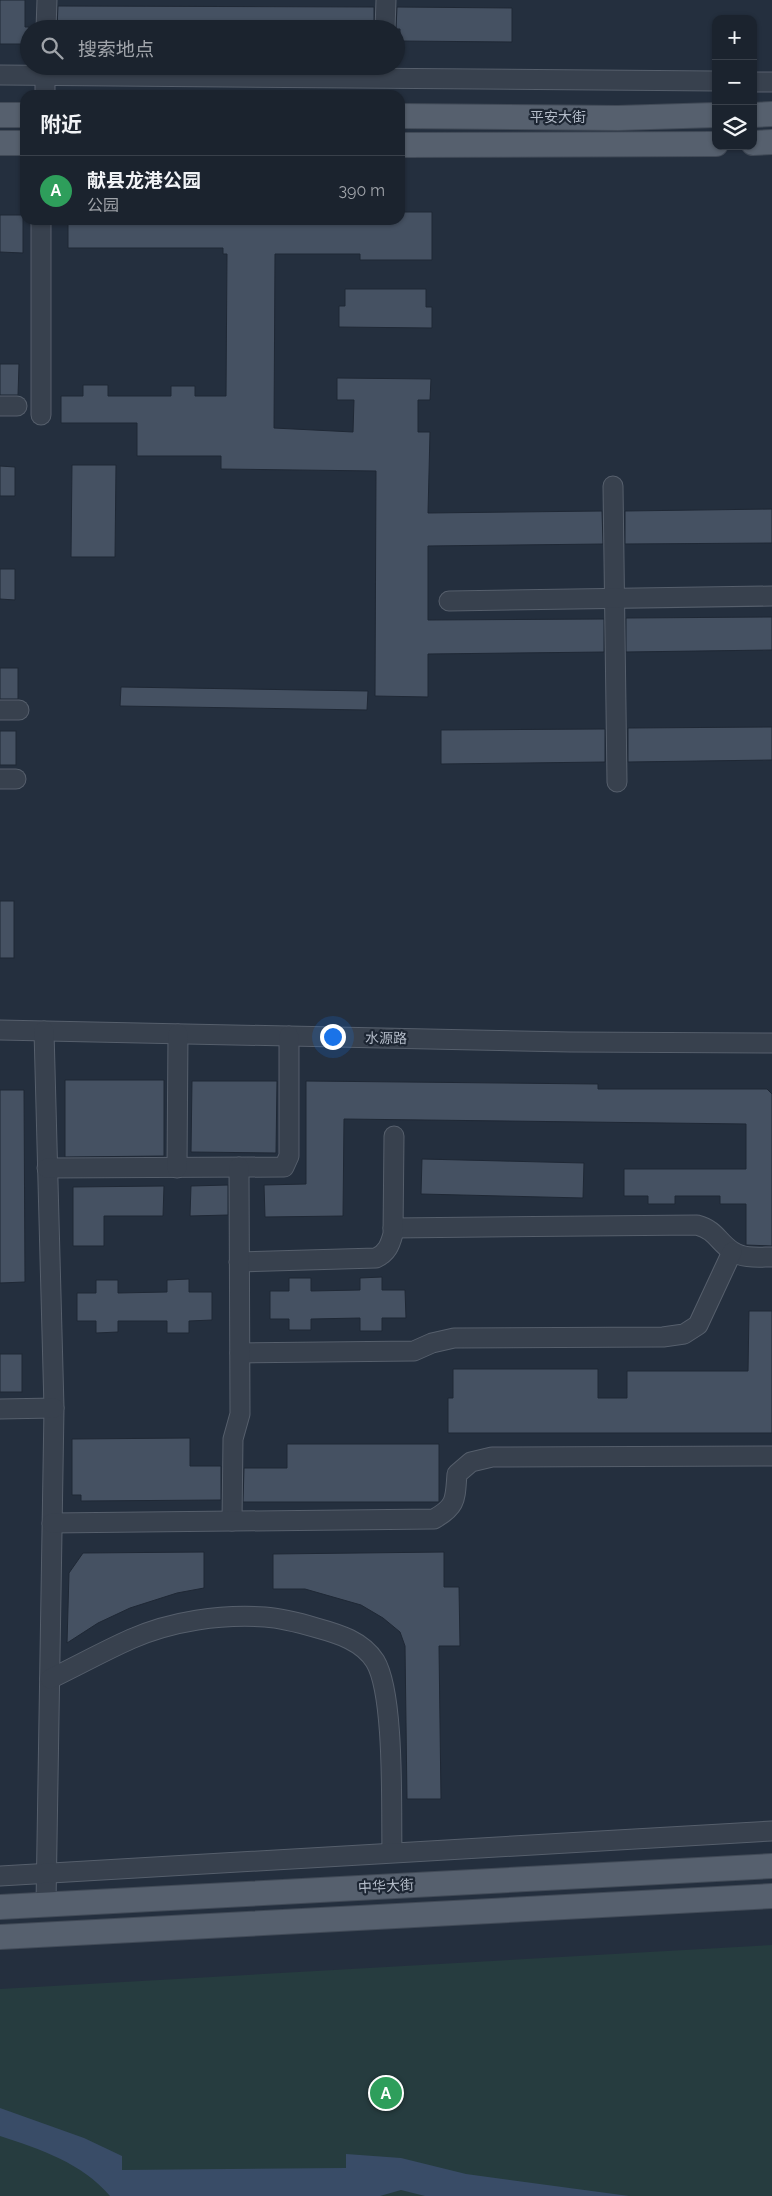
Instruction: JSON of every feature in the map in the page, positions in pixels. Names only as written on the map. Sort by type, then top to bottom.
[{"type":"main road","points":[[757,115],[772,114]]},
{"type":"main road","points":[[0,115],[20,115]]},
{"type":"main road","name":"平安大街","points":[[405,116],[712,116]]},
{"type":"main road","points":[[757,143],[772,142]]},
{"type":"main road","points":[[0,143],[20,143]]},
{"type":"main road","name":"平安大街","points":[[405,145],[618,146],[712,144]]},
{"type":"main road","name":"中华大街","points":[[0,1907],[772,1866]]},
{"type":"main road","points":[[0,1937],[772,1896]]},
{"type":"street","points":[[46,20],[47,0]]},
{"type":"street","points":[[385,20],[386,0]]},
{"type":"street","points":[[0,75],[20,73]]},
{"type":"street","points":[[45,75],[45,90]]},
{"type":"street","points":[[196,75],[384,80],[712,81]]},
{"type":"street","points":[[757,82],[772,82]]},
{"type":"street","points":[[41,225],[41,415]]},
{"type":"street","points":[[613,486],[617,782]]},
{"type":"street","points":[[449,601],[772,596]]},
{"type":"street","points":[[0,710],[19,710]]},
{"type":"street","name":"水源路","points":[[0,1030],[772,1044]]},
{"type":"street","points":[[44,1031],[54,1408],[48,1874],[46,1904]]},
{"type":"street","points":[[177,1168],[178,1034]]},
{"type":"street","points":[[47,1168],[284,1167],[289,1156],[289,1036]]},
{"type":"street","points":[[239,1262],[376,1258],[382,1256],[390,1246],[393,1228],[394,1136]]},
{"type":"street","points":[[232,1521],[233,1439],[240,1414],[239,1167]]},
{"type":"street","points":[[393,1228],[697,1225],[709,1228],[732,1252],[744,1256],[772,1257]]},
{"type":"street","points":[[240,1353],[414,1351],[432,1343],[454,1338],[663,1337],[684,1334],[698,1325],[732,1252]]},
{"type":"street","points":[[0,1409],[54,1408]]},
{"type":"street","points":[[52,1523],[434,1519],[449,1510],[455,1497],[457,1474],[471,1462],[492,1457],[772,1456]]},
{"type":"street","points":[[50,1679],[133,1638],[186,1622],[229,1617],[266,1617],[342,1635],[364,1648],[375,1662],[383,1682],[389,1728],[392,1852]]},
{"type":"street","points":[[0,1876],[772,1831]]},
{"type":"green space","points":[[772,1945],[772,2196],[0,2196],[0,1989]]},
{"type":"water","points":[[0,2108],[84,2138],[122,2156],[122,2170],[346,2168],[346,2154],[401,2158],[466,2174],[629,2196],[425,2196],[401,2190],[380,2196],[110,2196],[87,2175],[59,2158],[0,2136]]},
{"type":"building","points":[[0,0],[25,0],[25,20],[20,20],[20,44],[0,44]]},
{"type":"building","points":[[58,6],[374,7],[374,20],[57,20]]},
{"type":"building","points":[[397,7],[512,8],[512,42],[405,41],[405,20],[396,20]]},
{"type":"building","points":[[405,212],[432,212],[432,260],[360,260],[360,254],[275,254],[274,428],[353,432],[354,400],[337,400],[337,378],[431,379],[430,400],[418,400],[418,432],[430,432],[428,513],[602,511],[603,544],[428,546],[428,620],[604,619],[604,652],[428,654],[428,697],[375,696],[376,471],[221,469],[221,456],[137,456],[137,423],[61,423],[61,396],[83,396],[83,385],[108,385],[108,396],[171,396],[171,386],[195,386],[195,396],[226,396],[227,254],[223,254],[223,248],[68,248],[68,225],[405,225]]},
{"type":"building","points":[[0,215],[20,215],[20,225],[23,225],[23,253],[0,252]]},
{"type":"building","points":[[345,289],[426,289],[426,307],[432,307],[432,328],[339,327],[339,306],[345,306]]},
{"type":"building","points":[[0,364],[19,364],[18,395],[0,395]]},
{"type":"building","points":[[72,465],[116,465],[115,557],[71,557]]},
{"type":"building","points":[[0,466],[15,467],[15,496],[0,496]]},
{"type":"building","points":[[772,509],[772,543],[625,544],[625,511]]},
{"type":"building","points":[[0,569],[15,569],[15,600],[0,599]]},
{"type":"building","points":[[772,617],[772,650],[626,652],[626,618]]},
{"type":"building","points":[[0,668],[18,668],[18,699],[0,699]]},
{"type":"building","points":[[121,687],[368,691],[367,710],[120,706]]},
{"type":"building","points":[[772,727],[772,760],[628,762],[628,728]]},
{"type":"building","points":[[605,729],[605,762],[441,764],[441,730]]},
{"type":"building","points":[[0,731],[16,731],[16,765],[0,765]]},
{"type":"building","points":[[0,901],[14,901],[14,958],[0,958]]},
{"type":"building","points":[[65,1080],[164,1080],[164,1156],[65,1157]]},
{"type":"building","points":[[192,1081],[277,1081],[276,1153],[191,1152]]},
{"type":"building","points":[[306,1081],[598,1084],[598,1089],[767,1089],[772,1094],[772,1246],[746,1245],[746,1204],[720,1204],[720,1196],[675,1196],[675,1204],[648,1204],[648,1196],[624,1196],[624,1169],[746,1169],[746,1124],[344,1119],[343,1216],[265,1217],[264,1185],[306,1184]]},
{"type":"building","points":[[0,1090],[24,1090],[25,1282],[0,1283]]},
{"type":"building","points":[[422,1159],[584,1163],[583,1198],[421,1194]]},
{"type":"building","points":[[228,1185],[228,1215],[190,1216],[191,1186]]},
{"type":"building","points":[[164,1186],[163,1216],[104,1216],[104,1246],[73,1246],[73,1187]]},
{"type":"building","points":[[382,1277],[382,1290],[405,1290],[406,1318],[382,1318],[382,1331],[360,1331],[360,1318],[311,1319],[311,1330],[289,1330],[289,1319],[270,1319],[270,1291],[289,1291],[289,1278],[311,1278],[311,1291],[360,1290],[360,1278]]},
{"type":"building","points":[[189,1279],[189,1292],[212,1292],[212,1320],[189,1321],[189,1333],[167,1333],[167,1321],[118,1321],[118,1332],[96,1333],[96,1321],[77,1321],[77,1293],[96,1293],[96,1280],[118,1280],[118,1293],[167,1292],[167,1280]]},
{"type":"building","points":[[749,1311],[772,1311],[772,1433],[448,1433],[448,1398],[453,1398],[453,1369],[598,1369],[598,1398],[627,1398],[627,1371],[748,1371]]},
{"type":"building","points":[[0,1354],[22,1354],[22,1392],[0,1392]]},
{"type":"building","points":[[190,1438],[190,1466],[221,1466],[221,1500],[81,1501],[81,1495],[72,1495],[72,1439]]},
{"type":"building","points":[[287,1444],[439,1444],[439,1502],[243,1502],[244,1468],[287,1468]]},
{"type":"building","points":[[204,1552],[204,1588],[177,1593],[130,1608],[98,1623],[67,1643],[69,1573],[83,1553]]},
{"type":"building","points":[[444,1552],[444,1587],[459,1587],[460,1646],[439,1646],[441,1799],[407,1799],[405,1646],[400,1632],[383,1618],[361,1605],[305,1589],[273,1589],[273,1554]]},
{"type":"place","name":"献县龙港公园","points":[[386,2093]]}]
